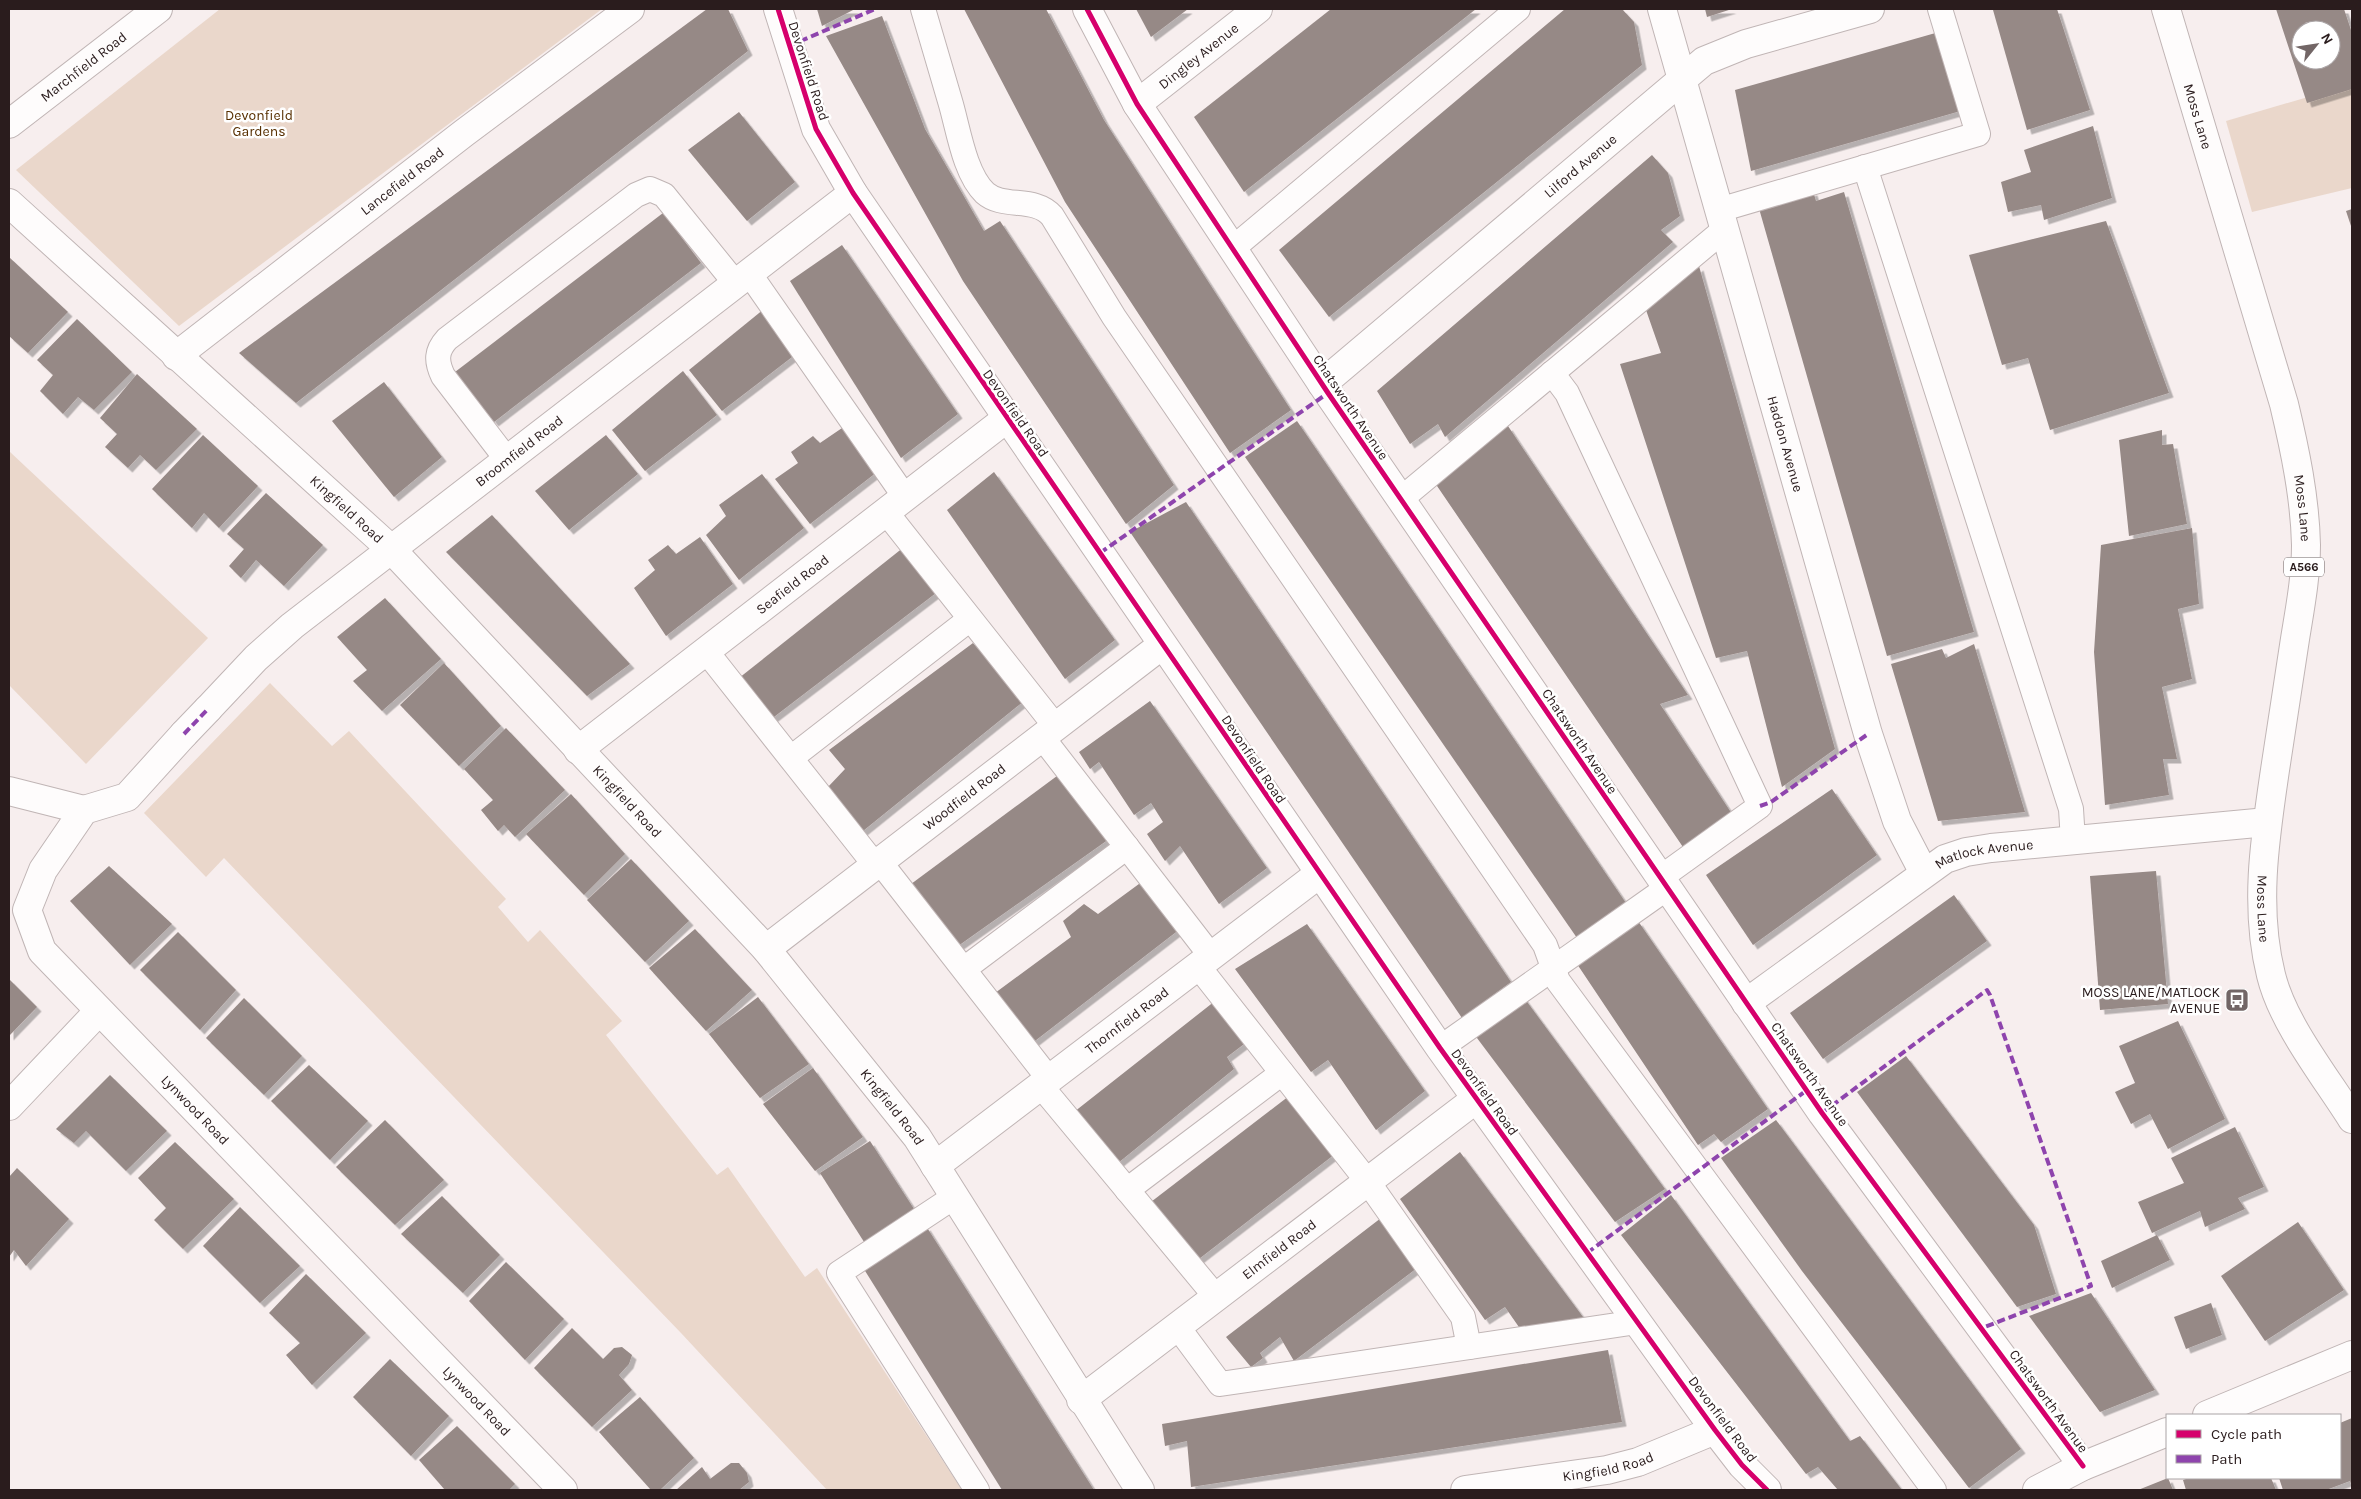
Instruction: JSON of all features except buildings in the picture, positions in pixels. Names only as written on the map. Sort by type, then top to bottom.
[{"type":"street","name":"Marchfield Road","points":[[9,124],[158,9]]},
{"type":"street","name":"Lancefield Road","points":[[176,356],[464,133],[630,9]]},
{"type":"street","name":"Devonfield Road","points":[[778,9],[816,129],[853,193],[1006,419],[1440,1048],[1715,1430],[1742,1465],[1767,1490]]},
{"type":"street","name":"Chatsworth Avenue","points":[[1087,9],[1137,104],[1232,249],[1663,883],[1822,1112],[2083,1466]]},
{"type":"street","name":"Dingley Avenue","points":[[1137,104],[1258,9]]},
{"type":"street","name":"Haddon Avenue","points":[[1662,9],[1868,734],[1896,821],[1924,873]]},
{"type":"street","name":"Lilford Avenue","points":[[1322,384],[1704,61],[1725,51],[1870,9]]},
{"type":"street","name":"Moss Lane","points":[[2166,9],[2284,404],[2296,459],[2303,505],[2306,546],[2302,596],[2267,822],[2261,895],[2263,938],[2272,977],[2284,1012],[2352,1119]]},
{"type":"street","name":"Broomfield Road","points":[[84,810],[127,797],[256,658],[292,626],[853,193]]},
{"type":"street","name":"Kingfield Road","points":[[9,203],[392,550],[766,949],[917,1138],[1081,1400],[1140,1490]]},
{"type":"street","name":"Seafield Road","points":[[578,750],[1006,419]]},
{"type":"street","name":"Woodfield Road","points":[[766,949],[1162,645]]},
{"type":"street","points":[[9,791],[84,810]]},
{"type":"street","name":"Lynwood Road","points":[[84,810],[43,870],[27,910],[42,951],[98,1012],[563,1490]]},
{"type":"street","name":"Matlock Avenue","points":[[1746,1003],[1945,859],[1966,852],[2267,822]]},
{"type":"street","name":"Thornfield Road","points":[[935,1166],[1319,874]]},
{"type":"street","points":[[9,1106],[98,1012]]},
{"type":"street","name":"Elmfield Road","points":[[1081,1400],[1476,1099]]},
{"type":"street","points":[[2209,1414],[2352,1355]]},
{"type":"street","name":"Kingfield Road","points":[[1465,1490],[1608,1470],[1656,1455],[1715,1430]]},
{"type":"street","points":[[2037,1490],[2083,1466],[2166,1432]]},
{"type":"lane","points":[[923,9],[965,155],[978,184],[986,194],[996,198],[1041,207],[1052,216],[1114,317],[1546,945],[1558,981],[1934,1490]]},
{"type":"lane","points":[[1232,249],[1518,9]]},
{"type":"lane","points":[[1401,499],[1552,373],[1722,220],[1865,167],[1978,134],[1940,9]]},
{"type":"lane","points":[[1865,167],[2071,809],[2073,841]]},
{"type":"lane","points":[[508,460],[443,376],[438,362],[441,346],[447,339],[636,195],[650,189],[664,195],[742,279],[895,504],[970,619],[1204,961],[1282,1073],[1368,1182],[1463,1317],[1469,1347]]},
{"type":"lane","points":[[1440,1048],[1554,968],[1760,806],[1568,393],[1552,373]]},
{"type":"lane","points":[[791,758],[970,619]]},
{"type":"lane","points":[[706,651],[964,969],[1045,1082],[1127,1190],[1216,1297]]},
{"type":"lane","points":[[964,969],[1126,847]]},
{"type":"lane","points":[[1127,1190],[1282,1073]]},
{"type":"lane","points":[[954,1197],[839,1273],[977,1490]]},
{"type":"lane","points":[[1177,1326],[1220,1384],[1637,1322]]},
{"type":"green space","name":"Devonfield Gardens","points":[[220,9],[602,9],[179,326],[16,170]]},
{"type":"green space","points":[[2352,84],[2352,188],[2252,212],[2226,121]]},
{"type":"green space","points":[[9,451],[208,638],[86,764],[9,685]]},
{"type":"green space","points":[[270,683],[332,746],[349,731],[506,899],[498,907],[528,942],[540,930],[622,1021],[606,1035],[717,1175],[728,1167],[805,1277],[817,1268],[962,1490],[827,1490],[681,1333],[224,858],[206,877],[144,813]]},
{"type":"marked path","points":[[789,46],[875,9]]},
{"type":"marked path","points":[[1100,553],[1328,393]]},
{"type":"marked path","points":[[184,734],[208,709]]},
{"type":"marked path","points":[[1760,806],[1771,802],[1868,734]]},
{"type":"marked path","points":[[1822,1113],[1987,990],[2091,1286],[1982,1328]]},
{"type":"marked path","points":[[1587,1253],[1807,1090]]},
{"type":"cycle path","points":[[778,9],[816,129],[853,193],[1440,1048],[1715,1430],[1742,1465],[1767,1490]]},
{"type":"cycle path","points":[[1087,9],[1137,104],[1328,393],[1822,1113],[2083,1466]]},
{"type":"place","name":"MOSS LANE/MATLOCK AVENUE","points":[[2237,1000]]}]
